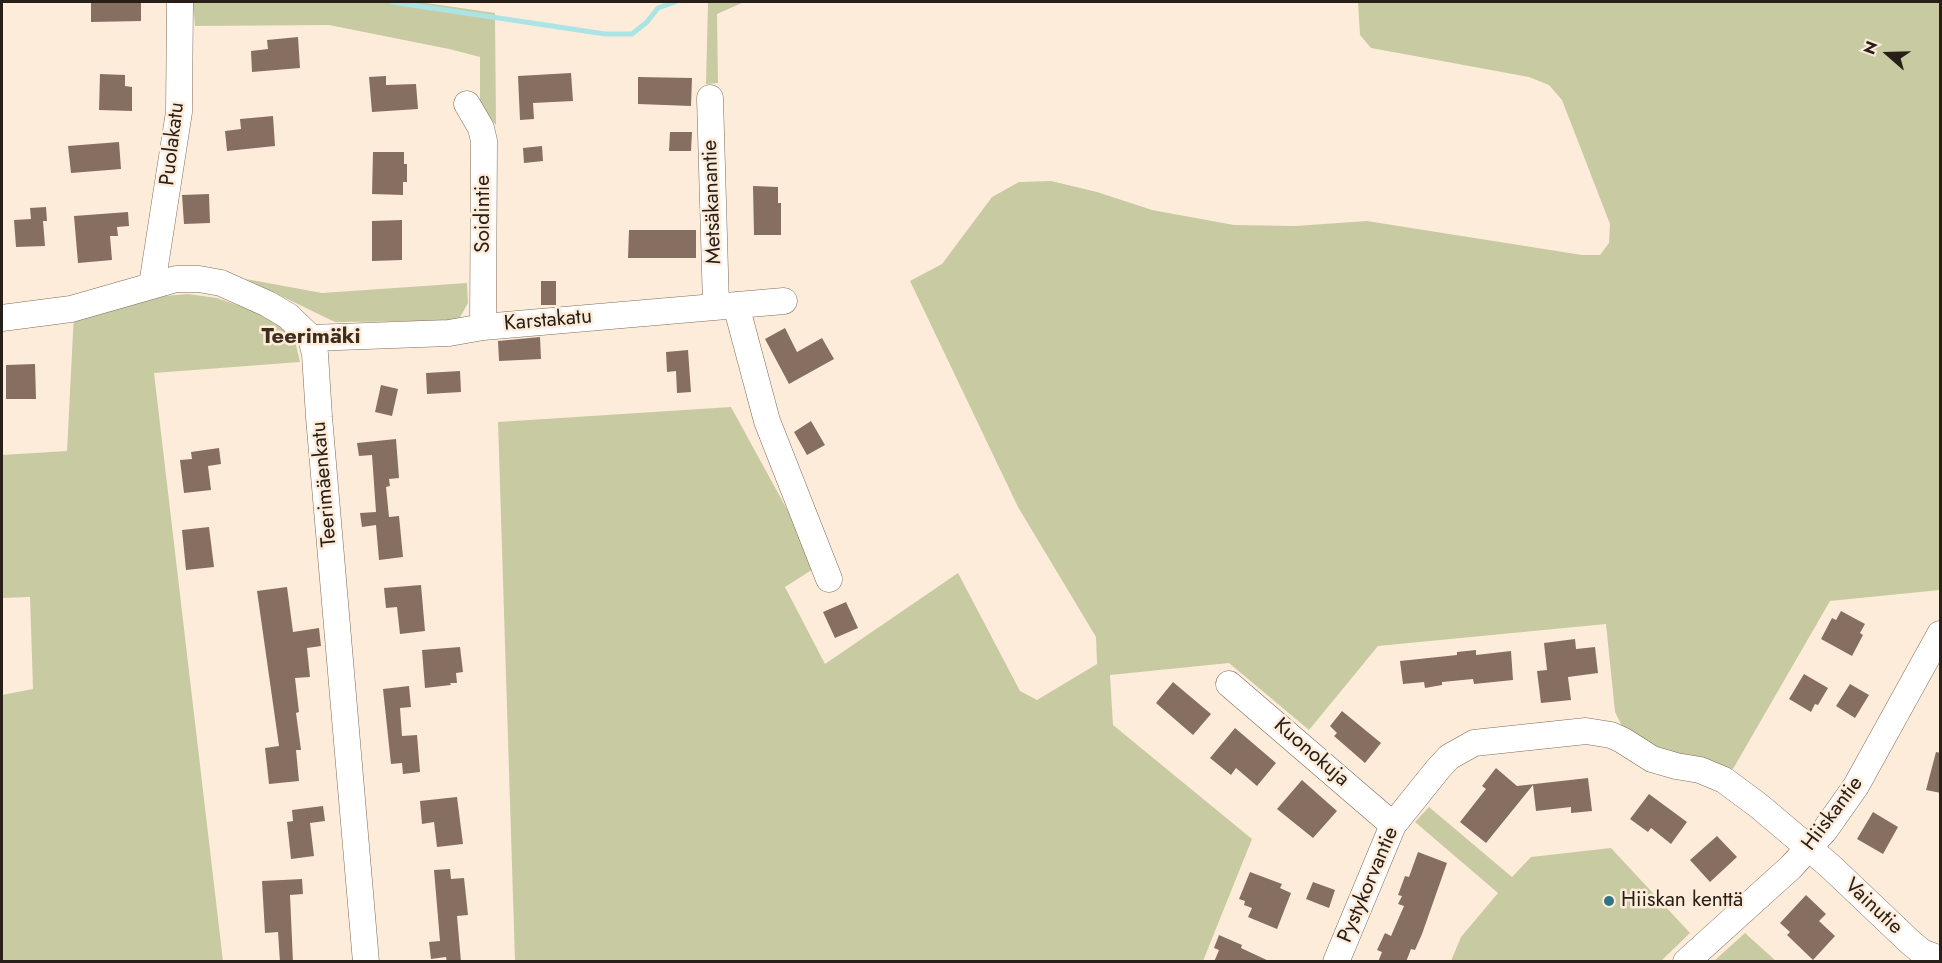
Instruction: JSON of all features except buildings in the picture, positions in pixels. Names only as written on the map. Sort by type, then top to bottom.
[{"type":"street","name":"Puolakatu","points":[[152,285],[179,112],[180,2]]},
{"type":"street","name":"Metsäkanantie","points":[[710,98],[726,306],[767,421],[830,579]]},
{"type":"street","name":"Soidintie","points":[[467,104],[481,128],[484,141],[483,327]]},
{"type":"street","points":[[2,318],[71,309],[176,279],[199,279],[221,283],[244,292],[288,316],[311,339]]},
{"type":"street","name":"Karstakatu","points":[[311,339],[449,333],[483,327],[784,301]]},
{"type":"street","name":"Teerimäenkatu","points":[[311,339],[315,354],[366,962]]},
{"type":"street","name":"Hiiskantie","points":[[1686,962],[1809,849],[1856,786],[1941,634]]},
{"type":"street","name":"Kuonokuja","points":[[1229,684],[1393,825]]},
{"type":"street","name":"Pystykorvantie","points":[[1336,962],[1393,825],[1438,769],[1461,748],[1474,743],[1586,731],[1611,735],[1652,759],[1712,774],[1742,793],[1809,849]]},
{"type":"street","name":"Vainutie","points":[[1809,849],[1910,942],[1923,952],[1941,959]]},
{"type":"green space","points":[[193,2],[419,2],[495,13],[496,125],[480,107],[480,57],[329,25],[195,26]]},
{"type":"green space","points":[[708,2],[744,2],[717,14],[718,83],[706,84]]},
{"type":"green space","points":[[1358,2],[1940,2],[1940,590],[1830,601],[1733,769],[1714,763],[1666,755],[1633,737],[1622,726],[1615,712],[1606,624],[1378,646],[1309,730],[1229,663],[1110,675],[1113,725],[1252,839],[1203,961],[515,961],[498,422],[731,407],[818,566],[785,587],[825,664],[958,573],[1020,691],[1037,700],[1097,664],[1096,637],[1018,507],[910,281],[942,264],[992,197],[1019,182],[1051,181],[1097,192],[1152,210],[1234,225],[1295,226],[1367,221],[1582,255],[1600,255],[1609,243],[1610,224],[1562,100],[1549,85],[1529,77],[1371,48],[1360,35]]},
{"type":"green space","points":[[246,279],[322,293],[467,283],[468,303],[458,321],[335,322]]},
{"type":"green space","points":[[188,294],[217,298],[251,310],[280,325],[295,341],[300,362],[154,373],[223,961],[2,962],[2,695],[33,689],[30,597],[2,598],[2,455],[67,451],[74,313],[164,296]]},
{"type":"green space","points":[[1429,807],[1512,877],[1531,857],[1611,848],[1690,933],[1661,961],[1451,961],[1461,937],[1498,893],[1415,822]]},
{"type":"green space","points":[[1745,933],[1776,961],[1714,961]]},
{"type":"waterway","points":[[392,2],[605,34],[632,34],[647,22],[658,8],[675,2]]},
{"type":"place","name":"Hiiskan kenttä","points":[[1609,901]]},
{"type":"district","name":"Teerimäki","points":[[311,338]]}]
